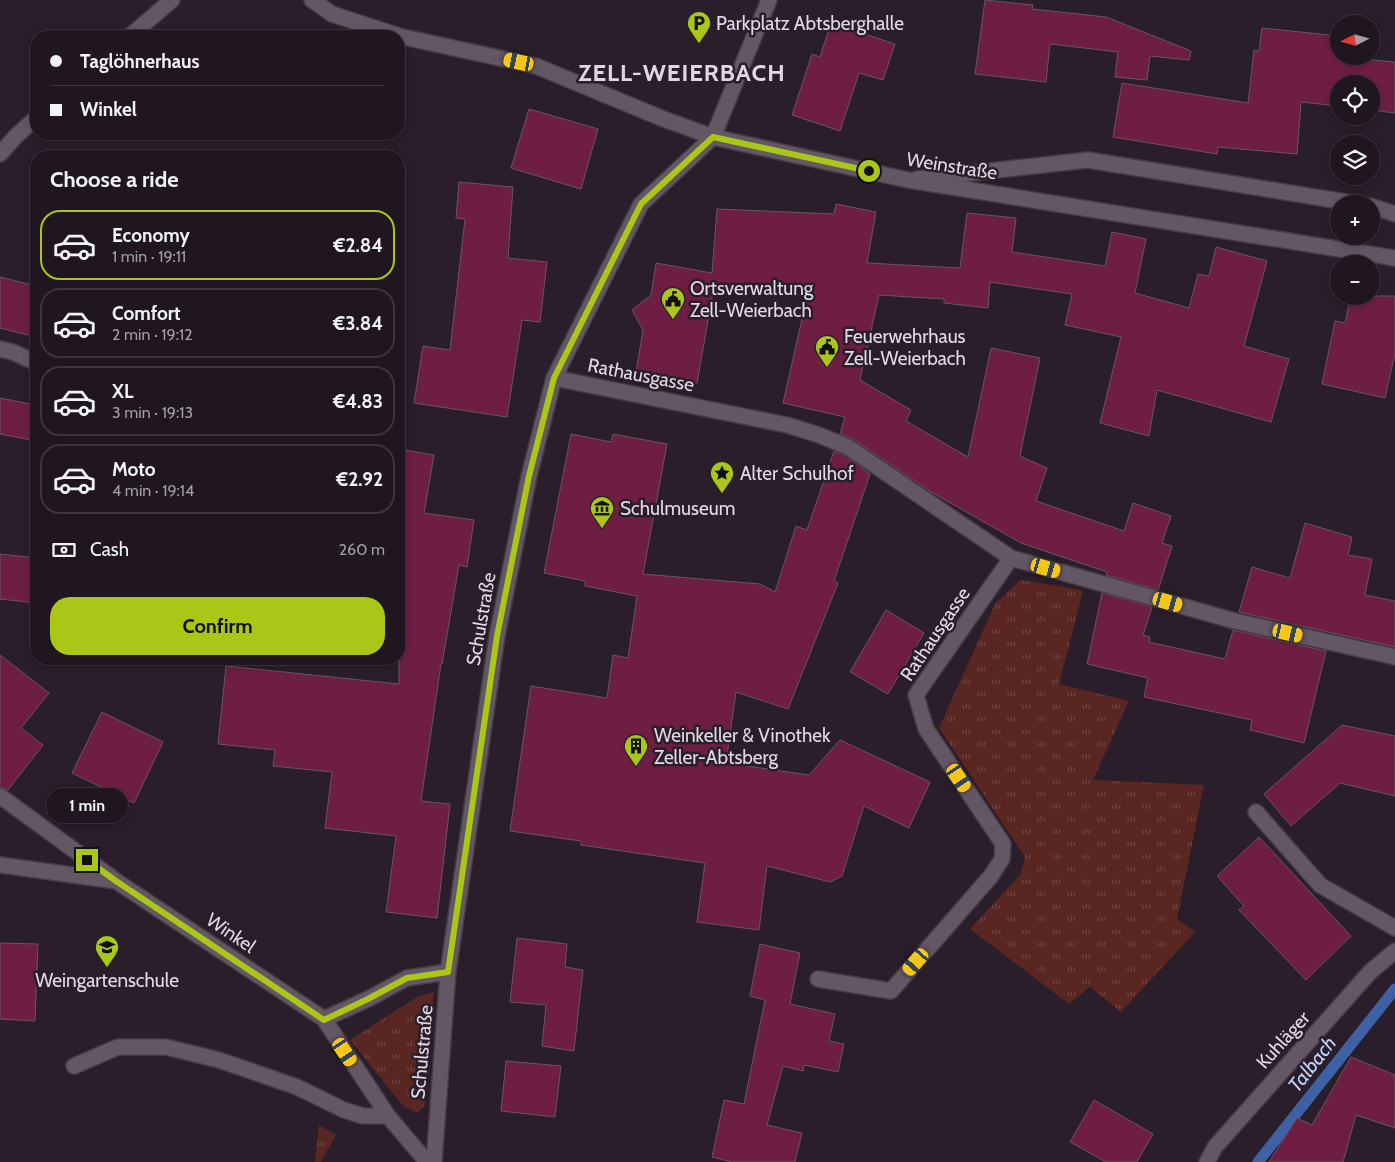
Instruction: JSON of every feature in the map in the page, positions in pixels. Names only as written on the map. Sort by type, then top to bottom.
[{"type":"street","points":[[137,30],[172,0]]},
{"type":"street","name":"Weinstraße","points":[[312,0],[332,14],[381,30]]},
{"type":"street","points":[[713,137],[769,0]]},
{"type":"street","name":"Weinstraße","points":[[405,37],[536,66],[661,118],[713,137],[908,180],[1395,258]]},
{"type":"street","points":[[0,154],[30,123]]},
{"type":"street","name":"Schulstraße","points":[[434,1162],[448,972],[497,636],[529,476],[554,378],[641,204],[713,137]]},
{"type":"street","points":[[908,180],[1088,160],[1330,199]]},
{"type":"street","points":[[1380,209],[1395,214]]},
{"type":"street","points":[[0,349],[13,352],[30,360]]},
{"type":"street","name":"Rathausgasse","points":[[554,378],[787,425],[819,435],[848,447],[1011,558],[1235,621],[1395,657]]},
{"type":"street","name":"Rathausgasse","points":[[818,979],[891,991],[991,876],[1002,860],[1002,844],[926,729],[916,695],[1011,558]]},
{"type":"street","name":"Winkel","points":[[0,796],[116,881],[324,1020],[388,1116],[427,1162]]},
{"type":"street","points":[[1256,812],[1320,885],[1395,928]]},
{"type":"street","name":"Winkel","points":[[0,865],[116,881]]},
{"type":"street","name":"Kuhläger","points":[[1207,1162],[1215,1146],[1370,972],[1395,951]]},
{"type":"street","points":[[324,1020],[407,978],[448,972]]},
{"type":"street","points":[[74,1066],[118,1047],[166,1047],[219,1060],[297,1087],[344,1110],[362,1116],[388,1116]]},
{"type":"green space","points":[[1020,580],[1083,591],[1059,684],[1129,701],[1093,780],[1204,785],[1177,919],[1195,932],[1121,1012],[1090,987],[1069,1004],[970,929],[1020,875],[1025,857],[939,728],[995,604]]},
{"type":"green space","points":[[434,992],[425,1105],[418,1113],[404,1107],[350,1040],[417,997]]},
{"type":"green space","points":[[319,1125],[336,1135],[321,1162],[315,1162]]},
{"type":"building","points":[[985,0],[1033,5],[1032,9],[1106,17],[1191,51],[1189,60],[1150,56],[1147,80],[1115,77],[1118,52],[1050,44],[1046,82],[975,74]]},
{"type":"building","points":[[831,23],[895,44],[883,80],[859,73],[840,131],[792,115],[812,54],[820,57]]},
{"type":"building","points":[[1262,28],[1330,35],[1330,65],[1380,65],[1380,61],[1395,62],[1395,113],[1380,111],[1380,75],[1330,75],[1330,105],[1301,102],[1297,154],[1218,147],[1217,154],[1113,137],[1122,83],[1248,103],[1254,50],[1259,51]]},
{"type":"building","points":[[529,109],[598,129],[581,189],[511,168]]},
{"type":"building","points":[[459,182],[513,187],[508,258],[547,262],[540,322],[522,320],[507,417],[414,403],[423,346],[450,350],[465,219],[456,218]]},
{"type":"building","points":[[836,204],[876,212],[867,263],[960,268],[967,213],[1016,218],[1012,252],[1105,266],[1112,232],[1146,239],[1135,293],[1189,308],[1198,274],[1209,276],[1216,247],[1267,261],[1244,346],[1289,359],[1271,422],[1157,390],[1149,436],[1100,423],[1121,337],[1065,325],[1072,294],[990,282],[988,308],[944,303],[944,299],[879,295],[860,380],[911,410],[906,421],[968,457],[991,348],[1040,358],[1020,456],[1047,468],[1036,501],[1124,531],[1133,503],[1171,516],[1162,543],[1172,546],[1158,590],[1106,575],[1107,572],[1021,543],[931,492],[853,439],[840,434],[845,417],[783,403],[809,288],[714,287],[697,383],[636,372],[643,330],[632,310],[651,295],[656,263],[712,273],[717,209],[834,214]]},
{"type":"building","points":[[0,277],[30,284],[30,336],[0,328]]},
{"type":"building","points":[[1380,296],[1395,296],[1395,353],[1385,398],[1322,384],[1335,321],[1345,323],[1349,305],[1380,305]]},
{"type":"building","points":[[0,398],[30,404],[30,440],[0,434]]},
{"type":"building","points":[[571,434],[611,442],[613,434],[667,444],[643,574],[760,584],[775,592],[796,526],[807,530],[834,451],[844,455],[870,474],[834,581],[838,583],[788,709],[736,692],[726,763],[809,775],[840,740],[930,782],[909,828],[864,806],[842,876],[830,882],[767,866],[759,930],[697,922],[705,863],[581,845],[581,841],[510,831],[531,686],[607,698],[613,655],[628,658],[637,596],[585,586],[585,581],[544,573]]},
{"type":"building","points":[[405,450],[434,455],[424,513],[474,520],[467,567],[459,565],[441,664],[421,801],[450,804],[437,918],[386,912],[396,836],[325,828],[332,772],[273,766],[275,750],[218,744],[226,666],[399,684],[399,665],[405,665]]},
{"type":"building","points":[[1305,523],[1352,537],[1348,555],[1372,559],[1365,595],[1395,601],[1395,647],[1239,612],[1252,567],[1290,578]]},
{"type":"building","points":[[0,554],[30,557],[30,602],[0,599]]},
{"type":"building","points":[[1102,593],[1152,607],[1143,635],[1150,637],[1149,642],[1225,659],[1233,630],[1326,651],[1304,743],[1250,730],[1252,720],[1144,697],[1148,678],[1087,664]]},
{"type":"building","points":[[886,610],[924,633],[888,694],[850,672]]},
{"type":"building","points":[[0,655],[49,693],[21,728],[43,745],[8,790],[0,787]]},
{"type":"building","points":[[102,712],[163,742],[134,803],[72,773]]},
{"type":"building","points":[[1342,725],[1395,736],[1395,796],[1340,783],[1291,826],[1264,794]]},
{"type":"building","points":[[1259,837],[1351,936],[1306,980],[1239,910],[1244,906],[1217,876]]},
{"type":"building","points":[[517,938],[567,944],[565,967],[583,970],[574,1051],[542,1046],[546,1005],[510,1002]]},
{"type":"building","points":[[0,943],[38,944],[35,1021],[0,1019]]},
{"type":"building","points":[[760,944],[800,953],[790,1004],[835,1014],[829,1041],[844,1044],[838,1072],[804,1065],[803,1071],[783,1066],[767,1125],[802,1133],[795,1162],[732,1162],[712,1157],[724,1100],[744,1104],[765,1000],[750,996]]},
{"type":"building","points":[[1351,1057],[1395,1075],[1395,1128],[1356,1115],[1343,1162],[1269,1162],[1297,1118],[1312,1125]]},
{"type":"building","points":[[506,1061],[561,1066],[555,1117],[501,1111]]},
{"type":"building","points":[[1094,1100],[1153,1134],[1137,1162],[1106,1162],[1070,1142]]},
{"type":"waterway","name":"Talbach","points":[[1258,1162],[1395,989]]},
{"type":"place","name":"Parkplatz Abtsberghalle","points":[[699,44]]},
{"type":"place","name":"Ortsverwaltung Zell-Weierbach","points":[[673,320]]},
{"type":"place","name":"Feuerwehrhaus Zell-Weierbach","points":[[827,368]]},
{"type":"place","name":"Alter Schulhof","points":[[722,494]]},
{"type":"place","name":"Schulmuseum","points":[[602,529]]},
{"type":"place","name":"Weinkeller & Vinothek Zeller-Abtsberg","points":[[636,767]]},
{"type":"place","name":"Weingartenschule","points":[[107,968]]},
{"type":"district","name":"ZELL-WEIERBACH","points":[[682,72]]},
{"type":"route","points":[[87,860],[324,1020],[407,978],[448,972],[497,636],[529,476],[554,378],[641,204],[713,137],[869,171]]}]
